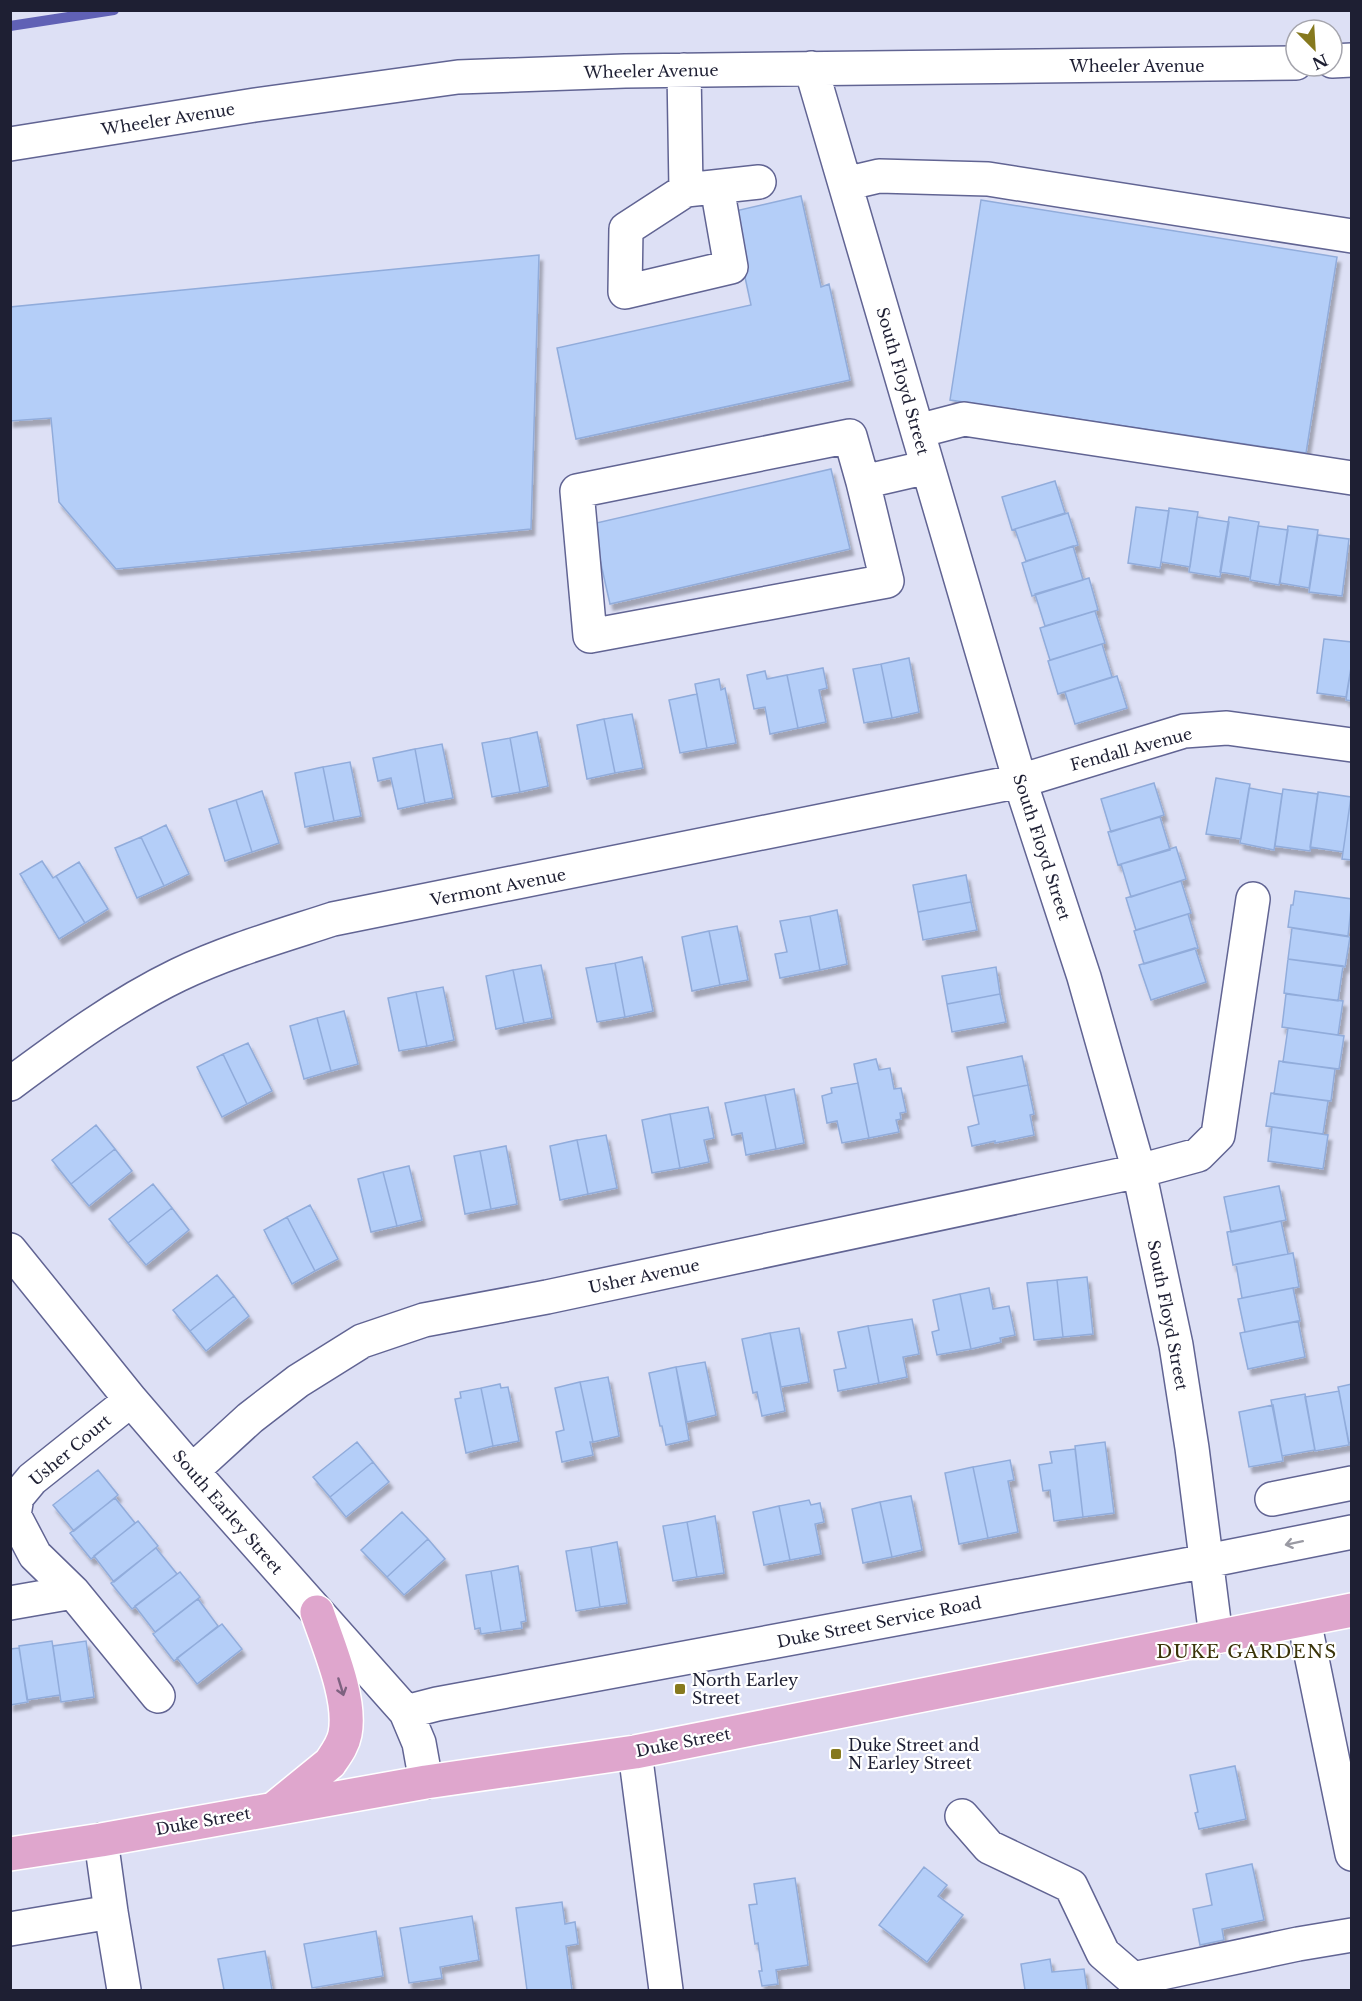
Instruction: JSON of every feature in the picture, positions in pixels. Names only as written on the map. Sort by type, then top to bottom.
[{"type":"main road","name":"Duke Street","points":[[10,1854],[426,1782],[635,1752],[1352,1610]]},
{"type":"main road","points":[[273,1809],[330,1763],[337,1754],[345,1733],[344,1696],[317,1612]]},
{"type":"street","name":"Wheeler Avenue","points":[[10,144],[255,105],[458,77],[684,70],[1284,63]]},
{"type":"street","name":"South Floyd Street","points":[[811,68],[1020,781],[1084,977],[1139,1171],[1176,1346],[1216,1638]]},
{"type":"street","points":[[684,70],[701,188],[759,182]]},
{"type":"street","points":[[845,184],[879,176],[988,179],[1352,236]]},
{"type":"street","points":[[918,431],[964,419],[1352,478]]},
{"type":"street","points":[[849,436],[863,482],[887,581],[590,636],[577,491],[849,436]]},
{"type":"street","points":[[863,482],[928,467]]},
{"type":"street","name":"Fendall Avenue","points":[[1020,781],[1184,731],[1227,728],[1352,745]]},
{"type":"street","name":"Vermont Avenue","points":[[10,1084],[126,1002],[179,974],[239,949],[333,919],[1020,781]]},
{"type":"street","name":"Usher Avenue","points":[[192,1471],[250,1418],[298,1381],[362,1341],[424,1320],[547,1297],[1139,1171],[1198,1155],[1218,1135],[1253,899]]},
{"type":"street","name":"South Earley Street","points":[[10,1250],[131,1400],[406,1712],[419,1743],[426,1782]]},
{"type":"street","name":"Usher Court","points":[[131,1400],[32,1479],[17,1497],[14,1515],[35,1555],[73,1592],[158,1696]]},
{"type":"street","points":[[1272,1499],[1352,1483]]},
{"type":"street","name":"Duke Street Service Road","points":[[406,1712],[1352,1532]]},
{"type":"street","points":[[10,1603],[73,1592]]},
{"type":"street","points":[[1304,1620],[1352,1854]]},
{"type":"street","points":[[635,1752],[666,1990]]},
{"type":"street","points":[[962,1816],[989,1847],[1071,1886],[1103,1953],[1133,1979],[1298,1944],[1352,1935]]},
{"type":"street","points":[[101,1840],[124,1990]]},
{"type":"street","points":[[10,1929],[111,1912]]},
{"type":"building","points":[[801,196],[821,287],[829,284],[850,380],[576,439],[557,348],[751,305],[731,212]]},
{"type":"building","points":[[981,200],[1337,257],[1306,453],[950,400]]},
{"type":"building","points":[[539,255],[531,529],[116,569],[59,502],[51,418],[10,421],[10,307]]},
{"type":"building","points":[[831,469],[850,549],[610,604],[592,524]]},
{"type":"building","points":[[1055,481],[1065,513],[1012,530],[1002,497]]},
{"type":"building","points":[[1136,507],[1169,511],[1160,568],[1128,563]]},
{"type":"building","points":[[1169,508],[1198,512],[1190,567],[1161,562]]},
{"type":"building","points":[[1068,513],[1078,545],[1026,561],[1015,529]]},
{"type":"building","points":[[1197,517],[1229,522],[1220,577],[1189,572]]},
{"type":"building","points":[[1229,517],[1259,522],[1250,577],[1220,572]]},
{"type":"building","points":[[1258,526],[1288,530],[1279,585],[1250,580]]},
{"type":"building","points":[[1288,526],[1318,530],[1309,588],[1280,583]]},
{"type":"building","points":[[1318,535],[1349,539],[1342,596],[1309,592]]},
{"type":"building","points":[[1073,546],[1083,580],[1032,596],[1022,563]]},
{"type":"building","points":[[1089,578],[1098,610],[1045,626],[1035,594]]},
{"type":"building","points":[[1095,611],[1105,643],[1050,660],[1040,628]]},
{"type":"building","points":[[1324,639],[1352,642],[1352,662],[1346,697],[1317,693]]},
{"type":"building","points":[[1102,644],[1112,677],[1058,694],[1048,661]]},
{"type":"building","points":[[909,658],[919,712],[892,718],[881,664]]},
{"type":"building","points":[[1352,662],[1352,701],[1346,700]]},
{"type":"building","points":[[881,664],[892,718],[864,723],[853,669]]},
{"type":"building","points":[[823,668],[827,688],[819,690],[826,722],[798,728],[787,675]]},
{"type":"building","points":[[765,671],[767,679],[787,675],[798,728],[770,734],[765,707],[754,709],[747,675]]},
{"type":"building","points":[[1117,676],[1127,708],[1075,724],[1065,692]]},
{"type":"building","points":[[719,679],[721,690],[725,688],[736,743],[707,748],[695,684]]},
{"type":"building","points":[[697,694],[707,748],[680,753],[669,700]]},
{"type":"building","points":[[632,714],[643,768],[615,773],[604,719]]},
{"type":"building","points":[[604,719],[615,773],[587,779],[577,725]]},
{"type":"building","points":[[537,732],[548,786],[520,792],[510,738]]},
{"type":"building","points":[[510,738],[520,792],[492,797],[482,743]]},
{"type":"building","points":[[442,744],[453,798],[425,803],[415,749]]},
{"type":"building","points":[[415,749],[425,803],[398,809],[391,778],[378,781],[373,758]]},
{"type":"building","points":[[350,762],[361,816],[334,821],[323,767]]},
{"type":"building","points":[[323,767],[334,821],[305,827],[295,773]]},
{"type":"building","points":[[1216,778],[1250,784],[1241,839],[1206,834]]},
{"type":"building","points":[[1154,783],[1164,815],[1111,832],[1101,799]]},
{"type":"building","points":[[1249,788],[1282,794],[1274,850],[1240,843]]},
{"type":"building","points":[[1283,789],[1318,794],[1310,851],[1275,846]]},
{"type":"building","points":[[262,791],[279,843],[252,852],[236,800]]},
{"type":"building","points":[[1318,792],[1351,797],[1343,852],[1310,847]]},
{"type":"building","points":[[236,800],[252,852],[225,861],[209,809]]},
{"type":"building","points":[[1350,804],[1352,804],[1352,860],[1342,859]]},
{"type":"building","points":[[1160,817],[1170,850],[1118,865],[1108,832]]},
{"type":"building","points":[[166,825],[189,874],[164,886],[141,837]]},
{"type":"building","points":[[141,837],[164,886],[137,898],[115,848]]},
{"type":"building","points":[[1176,847],[1186,879],[1131,897],[1121,864]]},
{"type":"building","points":[[42,861],[53,878],[56,876],[85,923],[59,939],[20,874]]},
{"type":"building","points":[[79,862],[108,909],[85,923],[56,876]]},
{"type":"building","points":[[966,875],[971,902],[918,912],[913,885]]},
{"type":"building","points":[[1181,881],[1191,913],[1136,930],[1126,898]]},
{"type":"building","points":[[1295,891],[1352,899],[1348,936],[1288,927]]},
{"type":"building","points":[[971,902],[977,930],[923,940],[918,912]]},
{"type":"building","points":[[837,910],[847,964],[820,970],[810,916]]},
{"type":"building","points":[[1188,914],[1198,948],[1144,964],[1134,931]]},
{"type":"building","points":[[810,916],[820,970],[780,978],[775,954],[787,952],[780,921]]},
{"type":"building","points":[[737,926],[748,980],[720,985],[709,931]]},
{"type":"building","points":[[1292,928],[1350,937],[1345,967],[1288,959]]},
{"type":"building","points":[[709,931],[720,985],[692,991],[682,937]]},
{"type":"building","points":[[1195,948],[1206,982],[1151,1000],[1139,965]]},
{"type":"building","points":[[642,957],[653,1011],[625,1017],[615,963]]},
{"type":"building","points":[[1288,959],[1343,966],[1338,1001],[1284,993]]},
{"type":"building","points":[[615,963],[625,1017],[597,1022],[586,968]]},
{"type":"building","points":[[541,965],[552,1018],[524,1023],[513,970]]},
{"type":"building","points":[[996,967],[1000,994],[947,1004],[942,976]]},
{"type":"building","points":[[513,970],[524,1023],[496,1029],[486,976]]},
{"type":"building","points":[[443,987],[454,1040],[427,1046],[416,992]]},
{"type":"building","points":[[416,992],[427,1046],[399,1051],[388,998]]},
{"type":"building","points":[[1000,994],[1006,1022],[952,1032],[947,1004]]},
{"type":"building","points":[[1286,994],[1343,1001],[1338,1035],[1282,1027]]},
{"type":"building","points":[[344,1011],[358,1064],[331,1071],[317,1018]]},
{"type":"building","points":[[317,1018],[331,1071],[304,1079],[290,1026]]},
{"type":"building","points":[[1288,1028],[1344,1036],[1339,1069],[1283,1062]]},
{"type":"building","points":[[248,1043],[272,1091],[247,1104],[223,1054]]},
{"type":"building","points":[[223,1054],[247,1104],[222,1117],[197,1067]]},
{"type":"building","points":[[1022,1056],[1028,1085],[973,1096],[967,1067]]},
{"type":"building","points":[[876,1059],[879,1070],[890,1068],[894,1089],[901,1088],[906,1112],[900,1113],[901,1119],[896,1120],[899,1132],[869,1138],[854,1064]]},
{"type":"building","points":[[1279,1061],[1335,1069],[1331,1101],[1274,1094]]},
{"type":"building","points":[[858,1083],[869,1138],[842,1143],[837,1121],[827,1123],[822,1096],[832,1093],[831,1088]]},
{"type":"building","points":[[1028,1085],[1034,1114],[1030,1115],[1034,1135],[972,1146],[968,1127],[979,1124],[973,1096]]},
{"type":"building","points":[[794,1089],[804,1143],[776,1149],[765,1095]]},
{"type":"building","points":[[1271,1093],[1328,1101],[1323,1134],[1266,1126]]},
{"type":"building","points":[[765,1095],[776,1149],[746,1155],[742,1133],[732,1135],[725,1103]]},
{"type":"building","points":[[708,1107],[714,1138],[704,1140],[709,1162],[680,1168],[670,1114]]},
{"type":"building","points":[[670,1114],[680,1168],[652,1173],[642,1120]]},
{"type":"building","points":[[96,1125],[115,1149],[71,1184],[52,1160]]},
{"type":"building","points":[[1272,1127],[1328,1135],[1323,1169],[1268,1161]]},
{"type":"building","points":[[606,1135],[617,1188],[588,1194],[577,1140]]},
{"type":"building","points":[[577,1140],[588,1194],[560,1200],[550,1146]]},
{"type":"building","points":[[506,1146],[517,1204],[491,1209],[480,1151]]},
{"type":"building","points":[[115,1149],[132,1171],[89,1206],[71,1184]]},
{"type":"building","points":[[480,1151],[491,1209],[465,1214],[454,1156]]},
{"type":"building","points":[[409,1166],[422,1220],[397,1226],[383,1172]]},
{"type":"building","points":[[383,1172],[397,1226],[371,1232],[358,1179]]},
{"type":"building","points":[[153,1184],[172,1208],[128,1243],[109,1219]]},
{"type":"building","points":[[1279,1186],[1286,1220],[1231,1232],[1224,1197]]},
{"type":"building","points":[[310,1205],[338,1259],[315,1271],[287,1217]]},
{"type":"building","points":[[172,1208],[189,1230],[146,1265],[128,1243]]},
{"type":"building","points":[[287,1217],[315,1271],[292,1284],[264,1230]]},
{"type":"building","points":[[1281,1221],[1288,1254],[1233,1265],[1227,1232]]},
{"type":"building","points":[[1293,1253],[1299,1287],[1242,1298],[1236,1264]]},
{"type":"building","points":[[217,1275],[234,1296],[190,1331],[173,1310]]},
{"type":"building","points":[[1087,1277],[1093,1334],[1063,1337],[1057,1280]]},
{"type":"building","points":[[1057,1280],[1063,1337],[1034,1340],[1027,1283]]},
{"type":"building","points":[[989,1288],[993,1309],[1009,1306],[1015,1335],[1000,1338],[1001,1342],[971,1349],[960,1294]]},
{"type":"building","points":[[1293,1288],[1300,1321],[1245,1332],[1238,1299]]},
{"type":"building","points":[[960,1294],[971,1349],[937,1355],[932,1332],[939,1330],[933,1300]]},
{"type":"building","points":[[234,1296],[249,1316],[206,1351],[190,1331]]},
{"type":"building","points":[[912,1319],[919,1354],[903,1357],[907,1377],[879,1383],[868,1326]]},
{"type":"building","points":[[1298,1321],[1305,1357],[1248,1369],[1240,1333]]},
{"type":"building","points":[[868,1326],[879,1383],[838,1391],[834,1370],[846,1368],[838,1332]]},
{"type":"building","points":[[799,1328],[809,1382],[781,1387],[770,1333]]},
{"type":"building","points":[[770,1333],[785,1411],[762,1416],[757,1392],[753,1393],[742,1339]]},
{"type":"building","points":[[705,1362],[716,1415],[687,1422],[676,1367]]},
{"type":"building","points":[[676,1367],[689,1440],[666,1445],[649,1373]]},
{"type":"building","points":[[608,1377],[619,1436],[593,1442],[580,1382]]},
{"type":"building","points":[[580,1382],[593,1442],[590,1442],[593,1455],[562,1462],[556,1432],[564,1430],[555,1388]]},
{"type":"building","points":[[500,1384],[501,1388],[508,1387],[519,1441],[493,1446],[481,1388]]},
{"type":"building","points":[[1352,1384],[1352,1442],[1349,1443],[1338,1387]]},
{"type":"building","points":[[481,1388],[493,1446],[466,1453],[455,1399],[461,1398],[460,1392]]},
{"type":"building","points":[[1339,1391],[1349,1445],[1315,1451],[1305,1397]]},
{"type":"building","points":[[1305,1394],[1315,1450],[1282,1456],[1271,1400]]},
{"type":"building","points":[[1273,1405],[1283,1461],[1249,1467],[1239,1412]]},
{"type":"building","points":[[357,1442],[373,1462],[330,1497],[313,1477]]},
{"type":"building","points":[[1105,1442],[1114,1513],[1083,1517],[1075,1446]]},
{"type":"building","points":[[1075,1449],[1083,1517],[1054,1521],[1050,1490],[1043,1491],[1039,1465],[1052,1463],[1050,1452]]},
{"type":"building","points":[[1010,1460],[1014,1480],[1008,1481],[1018,1532],[988,1538],[973,1467]]},
{"type":"building","points":[[373,1462],[389,1482],[346,1517],[330,1497]]},
{"type":"building","points":[[973,1467],[988,1538],[959,1544],[945,1473]]},
{"type":"building","points":[[98,1470],[118,1495],[74,1531],[53,1505]]},
{"type":"building","points":[[911,1496],[922,1550],[892,1557],[880,1502]]},
{"type":"building","points":[[115,1498],[135,1523],[91,1559],[70,1533]]},
{"type":"building","points":[[809,1500],[811,1505],[820,1503],[824,1522],[815,1524],[821,1554],[790,1560],[779,1506]]},
{"type":"building","points":[[880,1502],[892,1557],[863,1563],[852,1509]]},
{"type":"building","points":[[779,1506],[790,1560],[764,1565],[753,1512]]},
{"type":"building","points":[[402,1512],[428,1539],[387,1577],[361,1550]]},
{"type":"building","points":[[715,1516],[724,1573],[697,1577],[687,1522]]},
{"type":"building","points":[[138,1521],[158,1546],[114,1582],[94,1556]]},
{"type":"building","points":[[687,1522],[697,1577],[673,1581],[663,1526]]},
{"type":"building","points":[[428,1539],[445,1559],[404,1595],[387,1577]]},
{"type":"building","points":[[617,1542],[627,1603],[600,1607],[591,1547]]},
{"type":"building","points":[[591,1547],[600,1607],[576,1611],[566,1551]]},
{"type":"building","points":[[156,1548],[177,1574],[132,1609],[111,1583]]},
{"type":"building","points":[[518,1566],[526,1621],[521,1622],[522,1628],[501,1631],[491,1571]]},
{"type":"building","points":[[491,1571],[501,1631],[481,1634],[480,1628],[475,1629],[466,1575]]},
{"type":"building","points":[[180,1572],[200,1597],[155,1632],[135,1606]]},
{"type":"building","points":[[198,1599],[218,1626],[174,1661],[153,1634]]},
{"type":"building","points":[[222,1624],[242,1649],[197,1684],[177,1658]]},
{"type":"building","points":[[52,1641],[60,1695],[27,1700],[19,1646]]},
{"type":"building","points":[[86,1641],[94,1697],[61,1702],[53,1646]]},
{"type":"building","points":[[19,1648],[28,1702],[10,1705],[10,1649]]},
{"type":"building","points":[[1235,1766],[1246,1819],[1199,1829],[1195,1813],[1198,1812],[1190,1775]]},
{"type":"building","points":[[1252,1864],[1264,1920],[1222,1929],[1224,1940],[1200,1945],[1193,1909],[1212,1905],[1206,1874]]},
{"type":"building","points":[[924,1867],[947,1885],[938,1896],[963,1915],[927,1962],[879,1925]]},
{"type":"building","points":[[795,1878],[808,1965],[776,1970],[778,1984],[762,1986],[758,1943],[755,1944],[749,1905],[757,1904],[754,1884]]},
{"type":"building","points":[[562,1902],[565,1924],[575,1922],[578,1944],[566,1946],[572,1990],[527,1990],[516,1908]]},
{"type":"building","points":[[472,1916],[479,1960],[440,1967],[442,1978],[409,1983],[400,1928]]},
{"type":"building","points":[[376,1931],[383,1976],[312,1988],[304,1944]]},
{"type":"building","points":[[265,1951],[272,1990],[224,1990],[218,1959]]},
{"type":"building","points":[[1050,1959],[1052,1972],[1084,1969],[1087,1990],[1025,1990],[1021,1964]]},
{"type":"waterway","points":[[10,26],[114,10]]},
{"type":"place","name":"North Earley Street","points":[[680,1689]]},
{"type":"place","name":"Duke Street and N Earley Street","points":[[836,1754]]},
{"type":"district","name":"DUKE GARDENS","points":[[1247,1652]]}]
